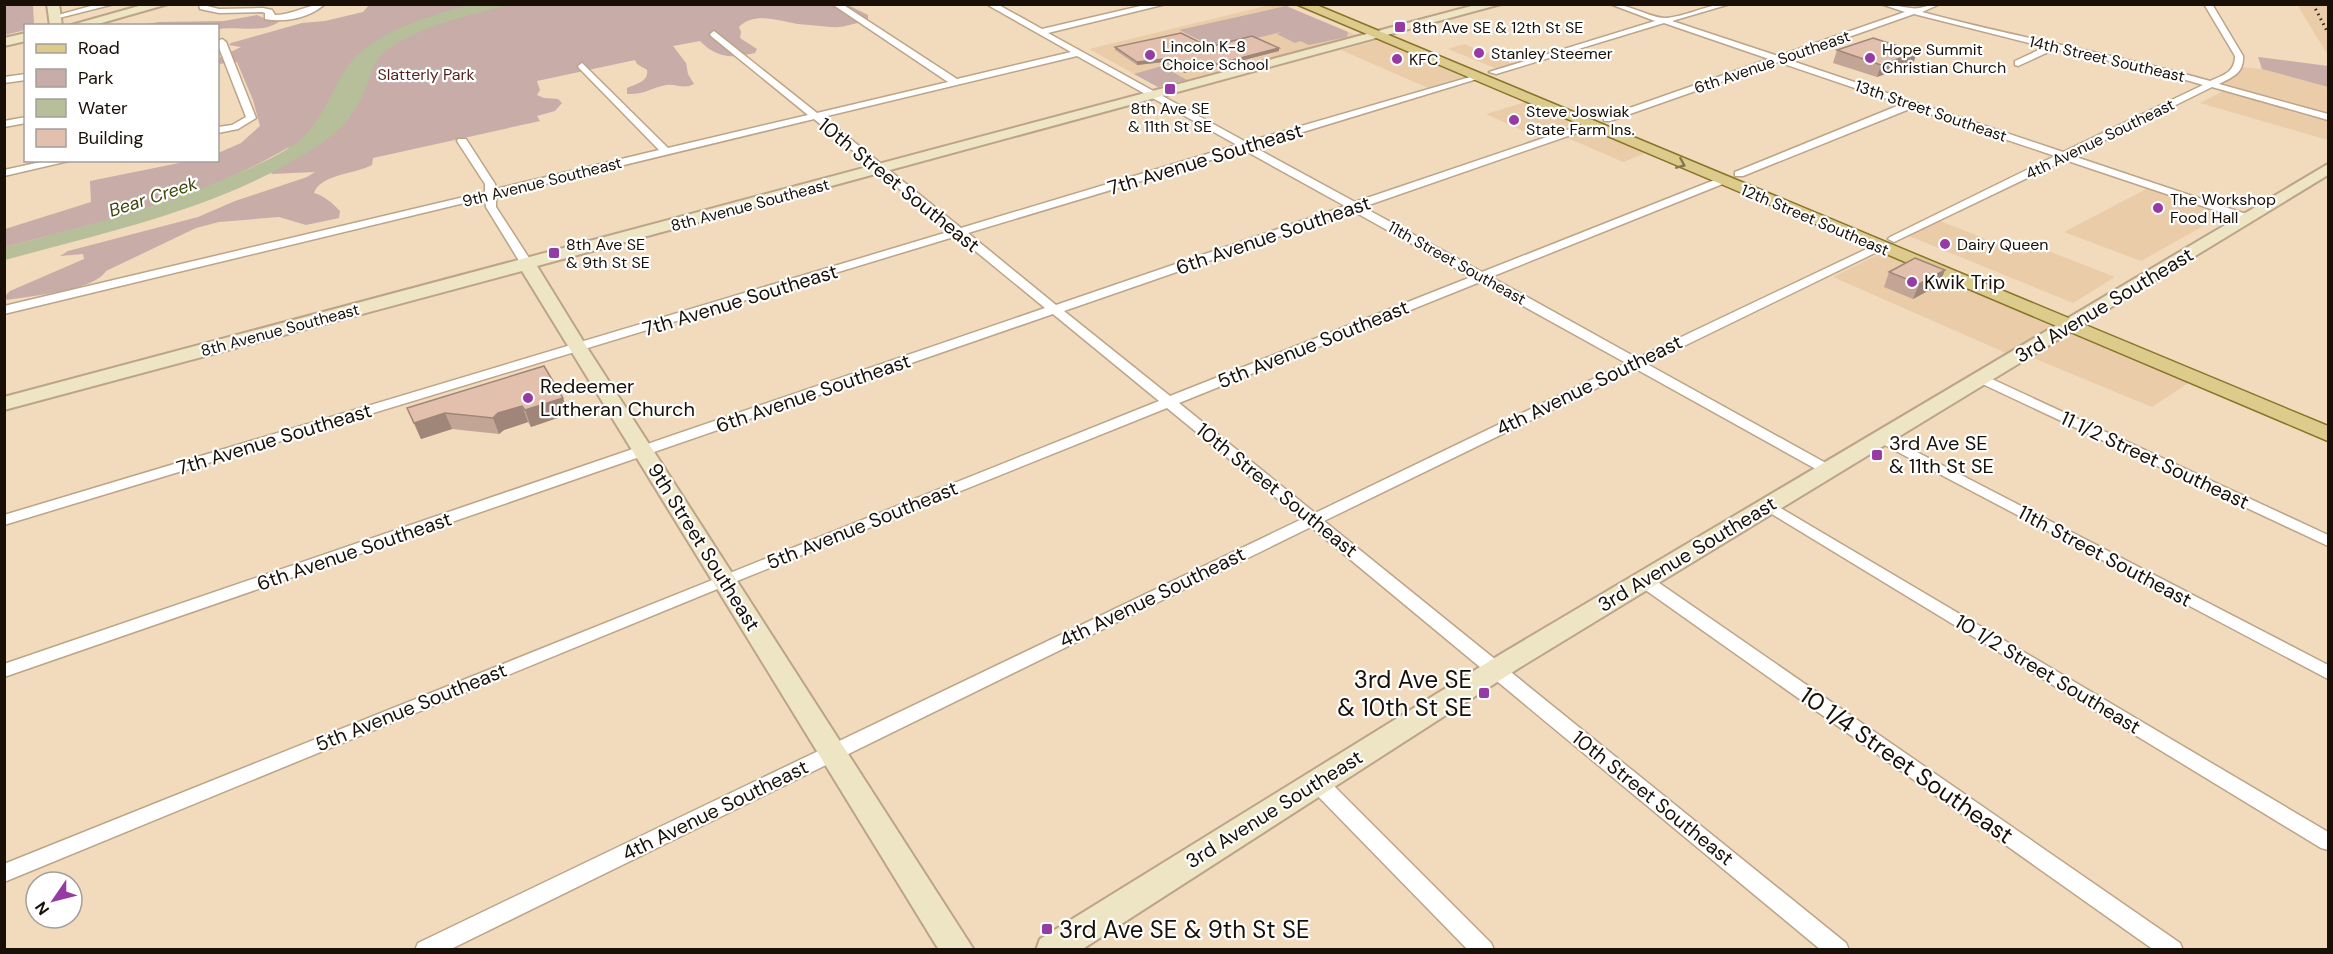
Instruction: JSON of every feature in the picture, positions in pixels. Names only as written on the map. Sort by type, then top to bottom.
[{"type":"main road","name":"12th Street Southeast","points":[[1302,4],[1493,72],[1738,174],[1886,243]]},
{"type":"main road","name":"12th Street Southeast","points":[[1325,4],[1474,77],[1588,126],[1721,181],[1886,243],[2076,322],[2328,434]]},
{"type":"main road","points":[[1523,98],[1539,101],[1585,118],[1607,119]]},
{"type":"main road","points":[[1588,126],[1608,126],[1675,147]]},
{"type":"main road","name":"12th Street Southeast","points":[[2076,322],[2328,419]]},
{"type":"street","points":[[55,16],[110,4]]},
{"type":"street","points":[[82,24],[162,4]]},
{"type":"street","points":[[203,4],[203,7],[219,11],[263,10],[269,12],[268,17],[275,18],[311,10],[321,4]]},
{"type":"street","points":[[836,4],[956,83]]},
{"type":"street","name":"11th Street Southeast","points":[[990,4],[1828,470]]},
{"type":"street","points":[[1041,32],[1162,4]]},
{"type":"street","name":"8th Avenue Southeast","points":[[4,404],[1495,4]]},
{"type":"street","name":"13th Street Southeast","points":[[1614,4],[2248,218]]},
{"type":"street","points":[[1493,72],[1726,4]]},
{"type":"street","name":"14th Street Southeast","points":[[1885,4],[2212,85],[2328,117]]},
{"type":"street","name":"6th Avenue Southeast","points":[[1607,119],[1936,4]]},
{"type":"street","name":"4th Avenue Southeast","points":[[426,950],[834,754],[1311,519],[2212,85],[2234,73],[2240,63],[2237,52],[2208,4]]},
{"type":"street","name":"10th Street Southeast","points":[[714,34],[1168,401],[1838,950]]},
{"type":"street","points":[[4,42],[24,37]]},
{"type":"street","points":[[219,130],[235,127],[251,118],[220,42]]},
{"type":"street","points":[[2018,63],[2055,46]]},
{"type":"street","name":"9th Avenue Southeast","points":[[4,310],[1079,53]]},
{"type":"street","points":[[582,66],[666,152]]},
{"type":"street","points":[[4,80],[24,77]]},
{"type":"street","name":"7th Avenue Southeast","points":[[4,520],[960,234],[1474,77]]},
{"type":"street","points":[[1738,174],[1912,104]]},
{"type":"street","points":[[4,124],[24,120]]},
{"type":"street","name":"6th Avenue Southeast","points":[[4,670],[1588,126]]},
{"type":"street","name":"9th Street Southeast","points":[[462,141],[490,184],[491,207],[578,349],[726,579],[958,950]]},
{"type":"street","points":[[4,173],[58,162]]},
{"type":"street","name":"3rd Avenue Southeast","points":[[1052,950],[1316,782],[1643,580],[2328,169]]},
{"type":"street","name":"5th Avenue Southeast","points":[[4,873],[726,579],[1721,181]]},
{"type":"street","name":"11 1/2 Street Southeast","points":[[1981,378],[2328,541]]},
{"type":"street","name":"11th Street Southeast","points":[[1882,438],[2328,673]]},
{"type":"street","name":"10 1/2 Street Southeast","points":[[1767,506],[2328,842]]},
{"type":"street","name":"10 1/4 Street Southeast","points":[[1643,580],[2172,950]]},
{"type":"street","points":[[1316,782],[1483,950]]},
{"type":"shaded area","points":[[1274,4],[1284,5],[1356,35],[1158,87],[1089,49]]},
{"type":"shaded area","points":[[2298,5],[2328,5],[2328,55],[2305,18]]},
{"type":"shaded area","points":[[1379,40],[1467,76],[1428,88],[1341,50]]},
{"type":"shaded area","points":[[1464,44],[1516,65],[1500,70],[1448,49]]},
{"type":"shaded area","points":[[2239,67],[2262,69],[2328,87],[2328,113],[2217,82]]},
{"type":"shaded area","points":[[2223,91],[2328,121],[2328,140],[2200,103]]},
{"type":"shaded area","points":[[1526,102],[1646,153],[1623,162],[1561,135],[1545,141],[1486,114]]},
{"type":"shaded area","points":[[2152,186],[2228,212],[2141,261],[2064,232]]},
{"type":"shaded area","points":[[1935,219],[2024,254],[2038,247],[2115,277],[2073,303],[1904,234]]},
{"type":"shaded area","points":[[1883,252],[2054,324],[2006,353],[1833,277]]},
{"type":"shaded area","points":[[2072,333],[2190,382],[2152,407],[2031,357]]},
{"type":"green space","name":"Slatterly Park","points":[[370,4],[846,4],[868,15],[868,20],[836,27],[798,24],[767,18],[752,19],[739,27],[740,38],[757,49],[755,53],[739,56],[719,54],[700,41],[673,46],[686,63],[688,74],[694,84],[687,86],[666,85],[627,94],[627,88],[641,82],[647,74],[647,70],[635,60],[537,81],[540,90],[537,95],[558,99],[562,103],[555,111],[537,116],[540,121],[373,158],[372,165],[323,182],[314,193],[325,198],[340,211],[339,218],[306,225],[279,217],[219,222],[196,228],[106,271],[89,283],[61,292],[7,300],[5,296],[10,291],[84,259],[83,254],[60,256],[68,251],[198,217],[315,172],[271,174],[289,147],[256,165],[186,195],[114,218],[5,247],[5,229],[91,202],[90,181],[184,162],[219,162],[219,153],[241,143],[260,126],[253,100],[237,62],[219,64],[220,57],[241,47],[229,45],[231,43],[302,23],[325,21],[363,12]]},
{"type":"green space","points":[[4,5],[33,5],[34,24],[24,24],[24,30],[5,35]]},
{"type":"green space","points":[[1286,6],[1348,32],[1347,37],[1309,45],[1300,41],[1295,43],[1277,34],[1281,32],[1216,48],[1179,30]]},
{"type":"green space","points":[[257,15],[268,20],[280,21],[274,25],[250,29],[219,29],[219,24],[146,24],[159,22],[224,21]]},
{"type":"green space","points":[[2258,57],[2328,66],[2328,87],[2262,69]]},
{"type":"green space","points":[[1162,66],[1187,80],[1158,87],[1134,74]]},
{"type":"water","points":[[473,4],[512,5],[441,24],[421,31],[389,48],[377,61],[360,101],[344,124],[322,143],[286,165],[248,184],[169,214],[5,260],[5,247],[165,202],[237,174],[276,155],[295,144],[312,127],[348,66],[372,43],[423,19]]},
{"type":"building","name":"Lincoln K-8 Choice School","points":[[1181,33],[1209,47],[1252,36],[1279,48],[1184,70],[1164,59],[1137,62],[1115,47]]},
{"type":"building","points":[[1873,38],[1917,52],[1881,65],[1837,50]]},
{"type":"building","points":[[1915,258],[1945,270],[1919,284],[1889,272]]},
{"type":"building","points":[[544,366],[563,398],[525,410],[522,406],[498,413],[493,418],[445,413],[414,423],[407,408]]},
{"type":"railway","points":[[2313,4],[2328,33]]},
{"type":"place","name":"8th Ave SE & 12th St SE","points":[[1400,27]]},
{"type":"place","name":"Stanley Steemer","points":[[1479,53]]},
{"type":"place","name":"Lincoln K-8 Choice School","points":[[1150,55]]},
{"type":"place","name":"Hope Summit Christian Church","points":[[1870,58]]},
{"type":"place","name":"KFC","points":[[1397,59]]},
{"type":"place","name":"8th Ave SE & 11th St SE","points":[[1170,89]]},
{"type":"place","name":"Steve Joswiak State Farm Ins.","points":[[1514,120]]},
{"type":"place","name":"The Workshop Food Hall","points":[[2158,208]]},
{"type":"place","name":"Dairy Queen","points":[[1945,244]]},
{"type":"place","name":"8th Ave SE & 9th St SE","points":[[554,253]]},
{"type":"place","name":"Kwik Trip","points":[[1912,282]]},
{"type":"place","name":"Redeemer Lutheran Church","points":[[528,398]]},
{"type":"place","name":"3rd Ave SE & 11th St SE","points":[[1877,455]]},
{"type":"place","name":"3rd Ave SE & 10th St SE","points":[[1484,693]]},
{"type":"place","name":"3rd Ave SE & 9th St SE","points":[[1047,929]]},
{"type":"water label","name":"Bear Creek","points":[[153,197]]}]
